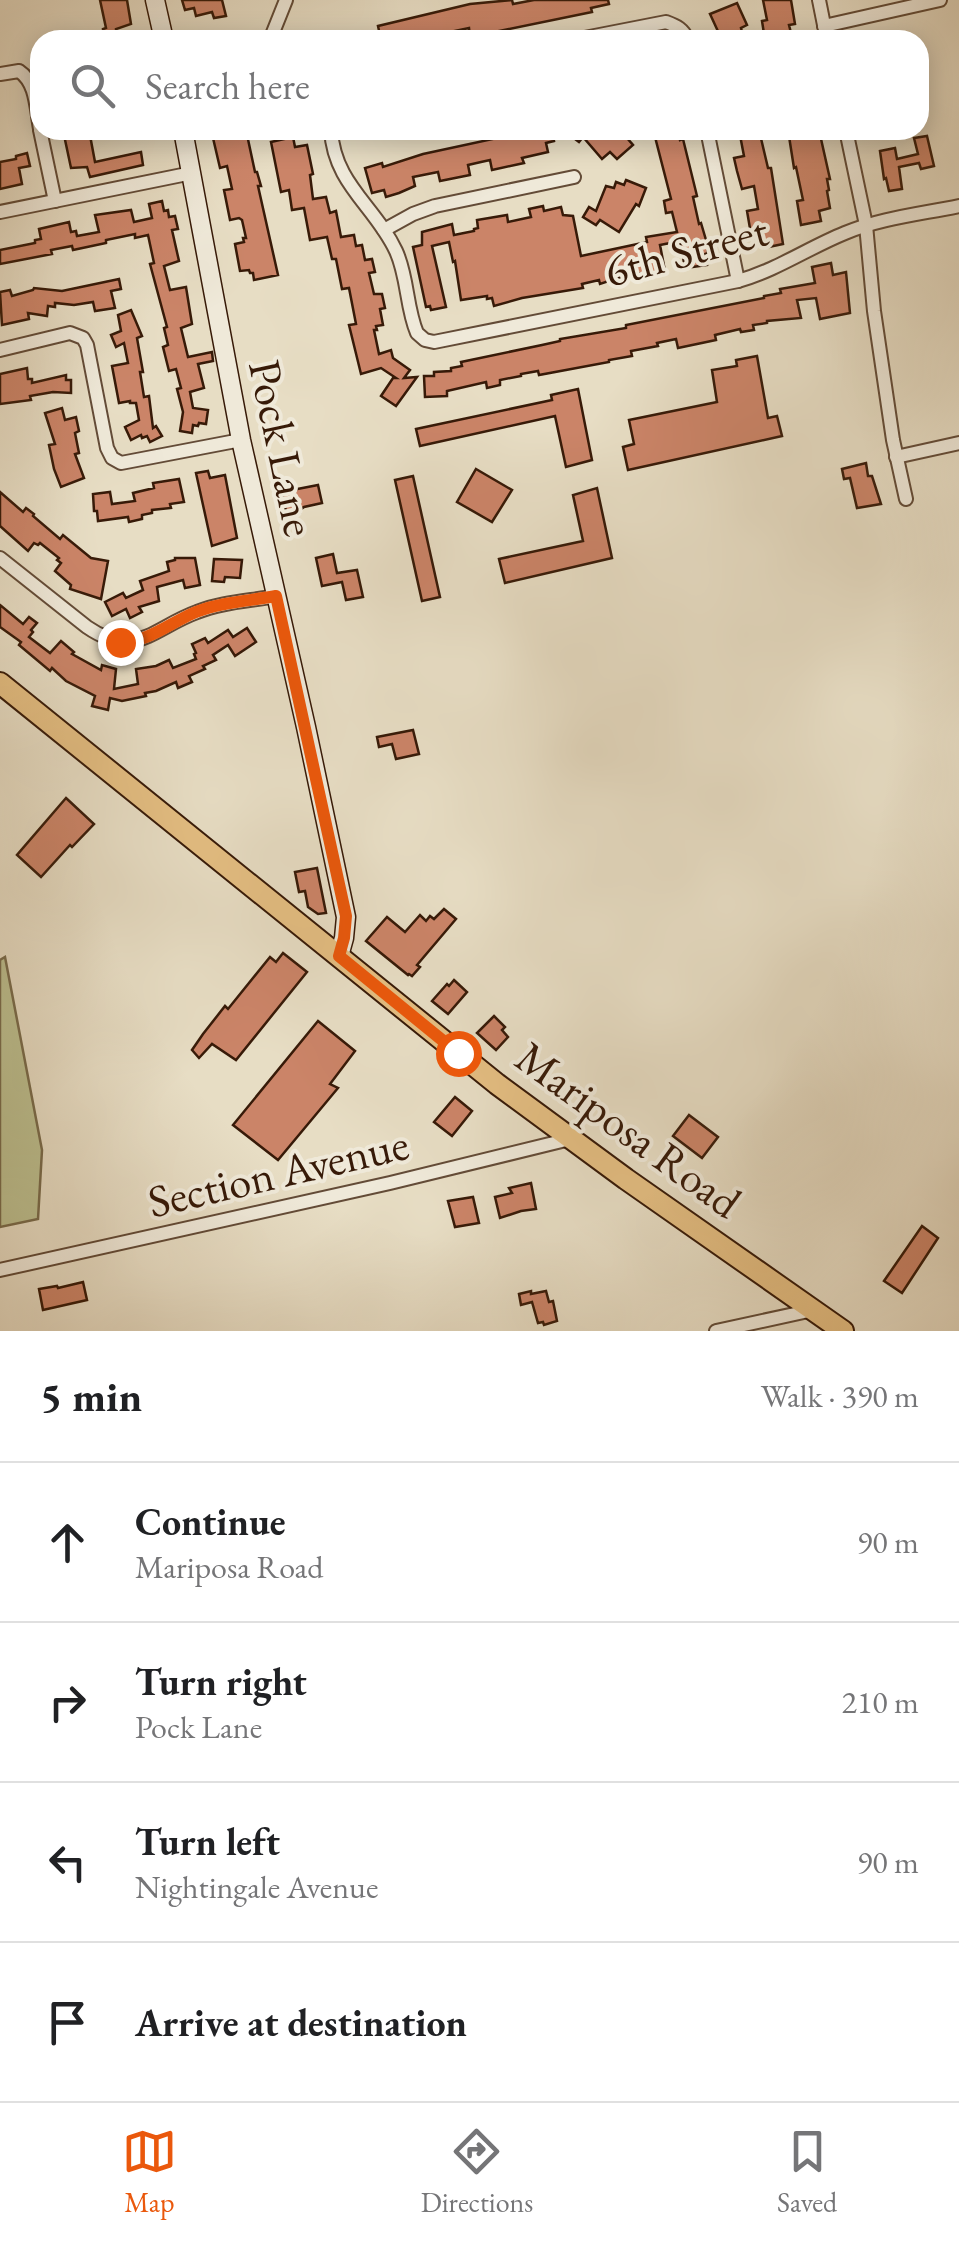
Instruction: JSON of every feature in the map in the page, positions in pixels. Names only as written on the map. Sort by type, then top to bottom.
[{"type":"main road","name":"Mariposa Road","points":[[0,683],[497,1084],[843,1331]]},
{"type":"street","points":[[155,0],[162,30]]},
{"type":"street","points":[[274,30],[286,0]]},
{"type":"street","points":[[818,0],[824,30]]},
{"type":"street","points":[[835,30],[940,0]]},
{"type":"street","points":[[621,30],[666,22],[682,30]]},
{"type":"street","points":[[0,74],[18,71],[30,82]]},
{"type":"street","points":[[42,140],[55,200]]},
{"type":"street","name":"Pock Lane","points":[[185,140],[241,440],[346,916],[339,956]]},
{"type":"street","points":[[333,140],[345,178],[384,230],[435,206],[574,177]]},
{"type":"street","points":[[709,140],[738,281]]},
{"type":"street","points":[[848,140],[866,226],[874,311],[906,498]]},
{"type":"street","points":[[0,212],[192,174]]},
{"type":"street","name":"6th Street","points":[[384,230],[403,270],[418,333],[425,340],[444,342],[738,281],[842,234],[959,206]]},
{"type":"street","points":[[0,350],[70,333],[83,338],[107,448],[112,458],[121,463],[241,440]]},
{"type":"street","points":[[896,457],[959,443]]},
{"type":"street","points":[[0,558],[87,627],[120,642],[148,638],[197,612],[220,605],[276,596]]},
{"type":"street","name":"Section Avenue","points":[[0,1270],[371,1188],[570,1139]]},
{"type":"street","points":[[716,1331],[813,1310]]},
{"type":"green space","points":[[5,957],[42,1150],[38,1219],[0,1227],[0,960]]},
{"type":"building","points":[[100,0],[127,0],[131,24],[116,30],[103,30],[106,28]]},
{"type":"building","points":[[182,0],[222,0],[226,16],[214,18],[212,12],[196,16],[194,8],[185,10]]},
{"type":"building","points":[[608,0],[609,4],[591,8],[592,12],[504,30],[379,30],[378,26],[470,4]]},
{"type":"building","points":[[763,0],[791,0],[795,24],[789,25],[790,30],[763,30],[762,21],[767,20]]},
{"type":"building","points":[[737,3],[747,25],[742,30],[717,30],[710,14]]},
{"type":"building","points":[[65,140],[91,140],[95,162],[141,152],[143,165],[90,177],[87,167],[71,168]]},
{"type":"building","points":[[213,140],[248,140],[278,275],[254,280],[249,270],[240,271],[235,244],[246,238],[242,220],[230,220],[224,190],[232,189],[227,166],[220,168]]},
{"type":"building","points":[[294,140],[295,147],[307,145],[313,199],[326,197],[330,213],[336,211],[341,237],[354,235],[356,246],[362,245],[365,260],[372,259],[375,272],[369,273],[374,294],[382,294],[385,308],[380,309],[383,325],[374,330],[379,354],[391,350],[393,358],[410,370],[404,378],[417,377],[396,406],[381,396],[396,378],[381,368],[361,374],[349,325],[356,324],[349,288],[342,289],[327,237],[310,240],[304,208],[292,210],[289,190],[281,192],[271,142]]},
{"type":"building","points":[[488,140],[554,141],[546,143],[548,152],[522,158],[524,163],[492,170],[490,160],[468,165],[470,175],[440,181],[438,172],[413,177],[415,186],[399,193],[386,197],[384,190],[372,193],[365,168],[382,163],[383,167]]},
{"type":"building","points":[[586,140],[629,140],[633,145],[617,159],[610,152],[602,159]]},
{"type":"building","points":[[656,140],[683,140],[697,196],[693,197],[699,224],[706,240],[707,265],[685,268],[680,241],[660,245],[665,271],[627,275],[600,284],[599,280],[582,284],[583,288],[494,306],[487,296],[461,300],[449,242],[432,246],[446,307],[426,307],[413,247],[422,245],[422,232],[452,224],[454,235],[474,231],[478,228],[477,220],[507,215],[508,222],[531,217],[529,209],[561,207],[563,215],[573,216],[581,256],[677,232],[672,212],[666,213],[664,201],[671,199]]},
{"type":"building","points":[[741,140],[761,140],[771,168],[783,244],[764,248],[762,238],[752,240],[747,211],[758,209],[754,186],[742,189],[734,158],[744,156]]},
{"type":"building","points":[[790,140],[821,140],[830,179],[830,208],[819,211],[821,221],[801,225],[797,201],[803,200]]},
{"type":"building","points":[[914,140],[928,140],[934,166],[921,169],[919,163],[899,167],[902,189],[889,191],[880,151],[895,148],[897,159],[918,154]]},
{"type":"building","points":[[27,153],[30,166],[19,168],[22,184],[0,189],[0,162]]},
{"type":"building","points":[[626,180],[646,188],[639,206],[636,204],[619,232],[600,220],[596,225],[583,217],[589,207],[596,211],[606,186],[614,188],[616,182],[624,185]]},
{"type":"building","points":[[162,201],[169,217],[175,216],[178,229],[172,230],[179,261],[164,266],[170,290],[186,287],[192,324],[181,328],[188,357],[212,352],[213,361],[198,364],[204,388],[190,392],[193,408],[208,410],[206,424],[193,425],[192,433],[180,431],[183,412],[177,389],[181,388],[176,369],[169,371],[163,347],[168,345],[164,328],[167,327],[150,264],[154,263],[148,235],[135,238],[135,234],[73,250],[72,246],[51,250],[52,254],[0,264],[0,250],[35,243],[41,239],[39,229],[69,222],[71,232],[76,231],[77,236],[99,232],[95,215],[131,210],[134,222],[152,218],[149,204]]},
{"type":"building","points":[[831,263],[833,275],[846,272],[850,313],[820,319],[816,298],[797,300],[801,318],[767,321],[753,325],[754,330],[740,329],[715,335],[716,340],[678,348],[676,339],[631,351],[632,356],[609,362],[539,375],[538,371],[521,374],[500,380],[500,385],[487,388],[486,382],[447,391],[447,396],[425,397],[424,376],[451,371],[462,366],[461,362],[764,298],[781,293],[780,289],[815,283],[812,267]]},
{"type":"building","points":[[119,279],[121,289],[111,291],[115,308],[95,311],[93,302],[55,303],[55,307],[48,306],[47,316],[28,313],[29,319],[2,325],[0,292],[10,290],[12,296],[34,288],[62,291]]},
{"type":"building","points":[[131,310],[142,336],[137,338],[144,397],[149,396],[153,428],[156,426],[162,436],[150,442],[141,435],[131,440],[125,427],[139,420],[136,403],[119,403],[112,366],[128,363],[124,343],[116,347],[111,335],[121,331],[118,315]]},
{"type":"building","points":[[757,356],[768,418],[777,416],[782,436],[628,470],[623,447],[634,444],[629,420],[717,402],[712,370],[737,366],[736,360]]},
{"type":"building","points":[[27,368],[32,383],[66,375],[66,380],[71,380],[71,393],[53,392],[0,404],[0,374]]},
{"type":"building","points":[[578,389],[592,460],[566,467],[555,416],[420,446],[416,429],[552,400],[551,395]]},
{"type":"building","points":[[62,408],[65,420],[76,417],[79,453],[75,454],[84,478],[61,487],[49,445],[55,444],[45,413]]},
{"type":"building","points":[[866,463],[881,504],[857,508],[850,478],[844,479],[842,469]]},
{"type":"building","points":[[476,469],[512,490],[492,522],[457,502]]},
{"type":"building","points":[[208,471],[210,478],[225,475],[237,538],[212,546],[196,473]]},
{"type":"building","points":[[413,476],[440,597],[422,601],[395,480]]},
{"type":"building","points":[[179,479],[184,502],[152,510],[142,519],[129,522],[128,517],[98,521],[93,494],[110,492],[112,504],[135,501],[133,493],[154,488],[153,483]]},
{"type":"building","points":[[318,485],[322,503],[287,516],[282,492]]},
{"type":"building","points":[[597,488],[612,558],[505,583],[499,559],[583,541],[573,495]]},
{"type":"building","points":[[0,492],[23,512],[26,508],[34,514],[60,539],[63,535],[91,558],[108,561],[101,599],[70,589],[71,585],[55,571],[61,563],[59,558],[40,543],[34,543],[28,551],[0,526]]},
{"type":"building","points":[[333,554],[337,573],[357,570],[363,597],[346,600],[342,582],[322,586],[316,558]]},
{"type":"building","points":[[195,558],[200,585],[185,588],[183,580],[157,587],[159,601],[139,607],[142,612],[130,618],[126,609],[112,616],[105,602],[123,593],[126,598],[143,590],[140,581],[169,571],[167,562]]},
{"type":"building","points":[[214,559],[242,560],[240,578],[212,581]]},
{"type":"building","points":[[0,605],[23,624],[29,617],[37,623],[29,637],[50,653],[61,641],[72,654],[101,670],[102,665],[116,669],[114,689],[138,684],[136,669],[169,660],[173,668],[196,659],[192,644],[205,638],[208,643],[228,630],[233,637],[247,628],[256,642],[235,656],[228,645],[213,655],[216,660],[203,666],[205,669],[189,676],[192,682],[178,688],[176,682],[145,693],[146,696],[122,701],[110,698],[108,710],[92,706],[95,696],[66,681],[52,668],[50,671],[0,627]]},
{"type":"building","points":[[413,730],[419,754],[396,759],[392,744],[379,747],[377,737]]},
{"type":"building","points":[[66,798],[94,824],[41,877],[17,855]]},
{"type":"building","points":[[317,868],[326,913],[318,914],[308,907],[305,891],[299,892],[295,872]]},
{"type":"building","points":[[444,909],[456,919],[412,976],[366,941],[387,917],[405,932],[420,915],[426,921],[430,916],[434,919]]},
{"type":"building","points":[[283,953],[307,972],[236,1060],[212,1044],[199,1058],[192,1050],[225,1006],[228,1009],[270,957],[276,962]]},
{"type":"building","points":[[454,980],[467,992],[448,1014],[432,1001]]},
{"type":"building","points":[[494,1016],[505,1027],[502,1030],[508,1037],[496,1050],[477,1033]]},
{"type":"building","points":[[318,1021],[355,1051],[330,1084],[338,1088],[278,1160],[233,1125]]},
{"type":"building","points":[[455,1097],[472,1111],[452,1136],[434,1122]]},
{"type":"building","points":[[689,1115],[718,1137],[702,1158],[673,1136]]},
{"type":"building","points":[[531,1183],[536,1209],[500,1218],[495,1197],[512,1193],[509,1188]]},
{"type":"building","points":[[473,1197],[479,1223],[455,1227],[448,1201]]},
{"type":"building","points":[[922,1226],[938,1238],[902,1293],[884,1281]]},
{"type":"building","points":[[83,1282],[87,1300],[43,1310],[39,1289]]},
{"type":"building","points":[[546,1291],[549,1302],[553,1301],[557,1321],[538,1323],[532,1302],[521,1305],[519,1294]]},
{"type":"route","points":[[120,642],[148,638],[197,612],[220,605],[276,596],[346,916],[339,956],[458,1053]]}]
